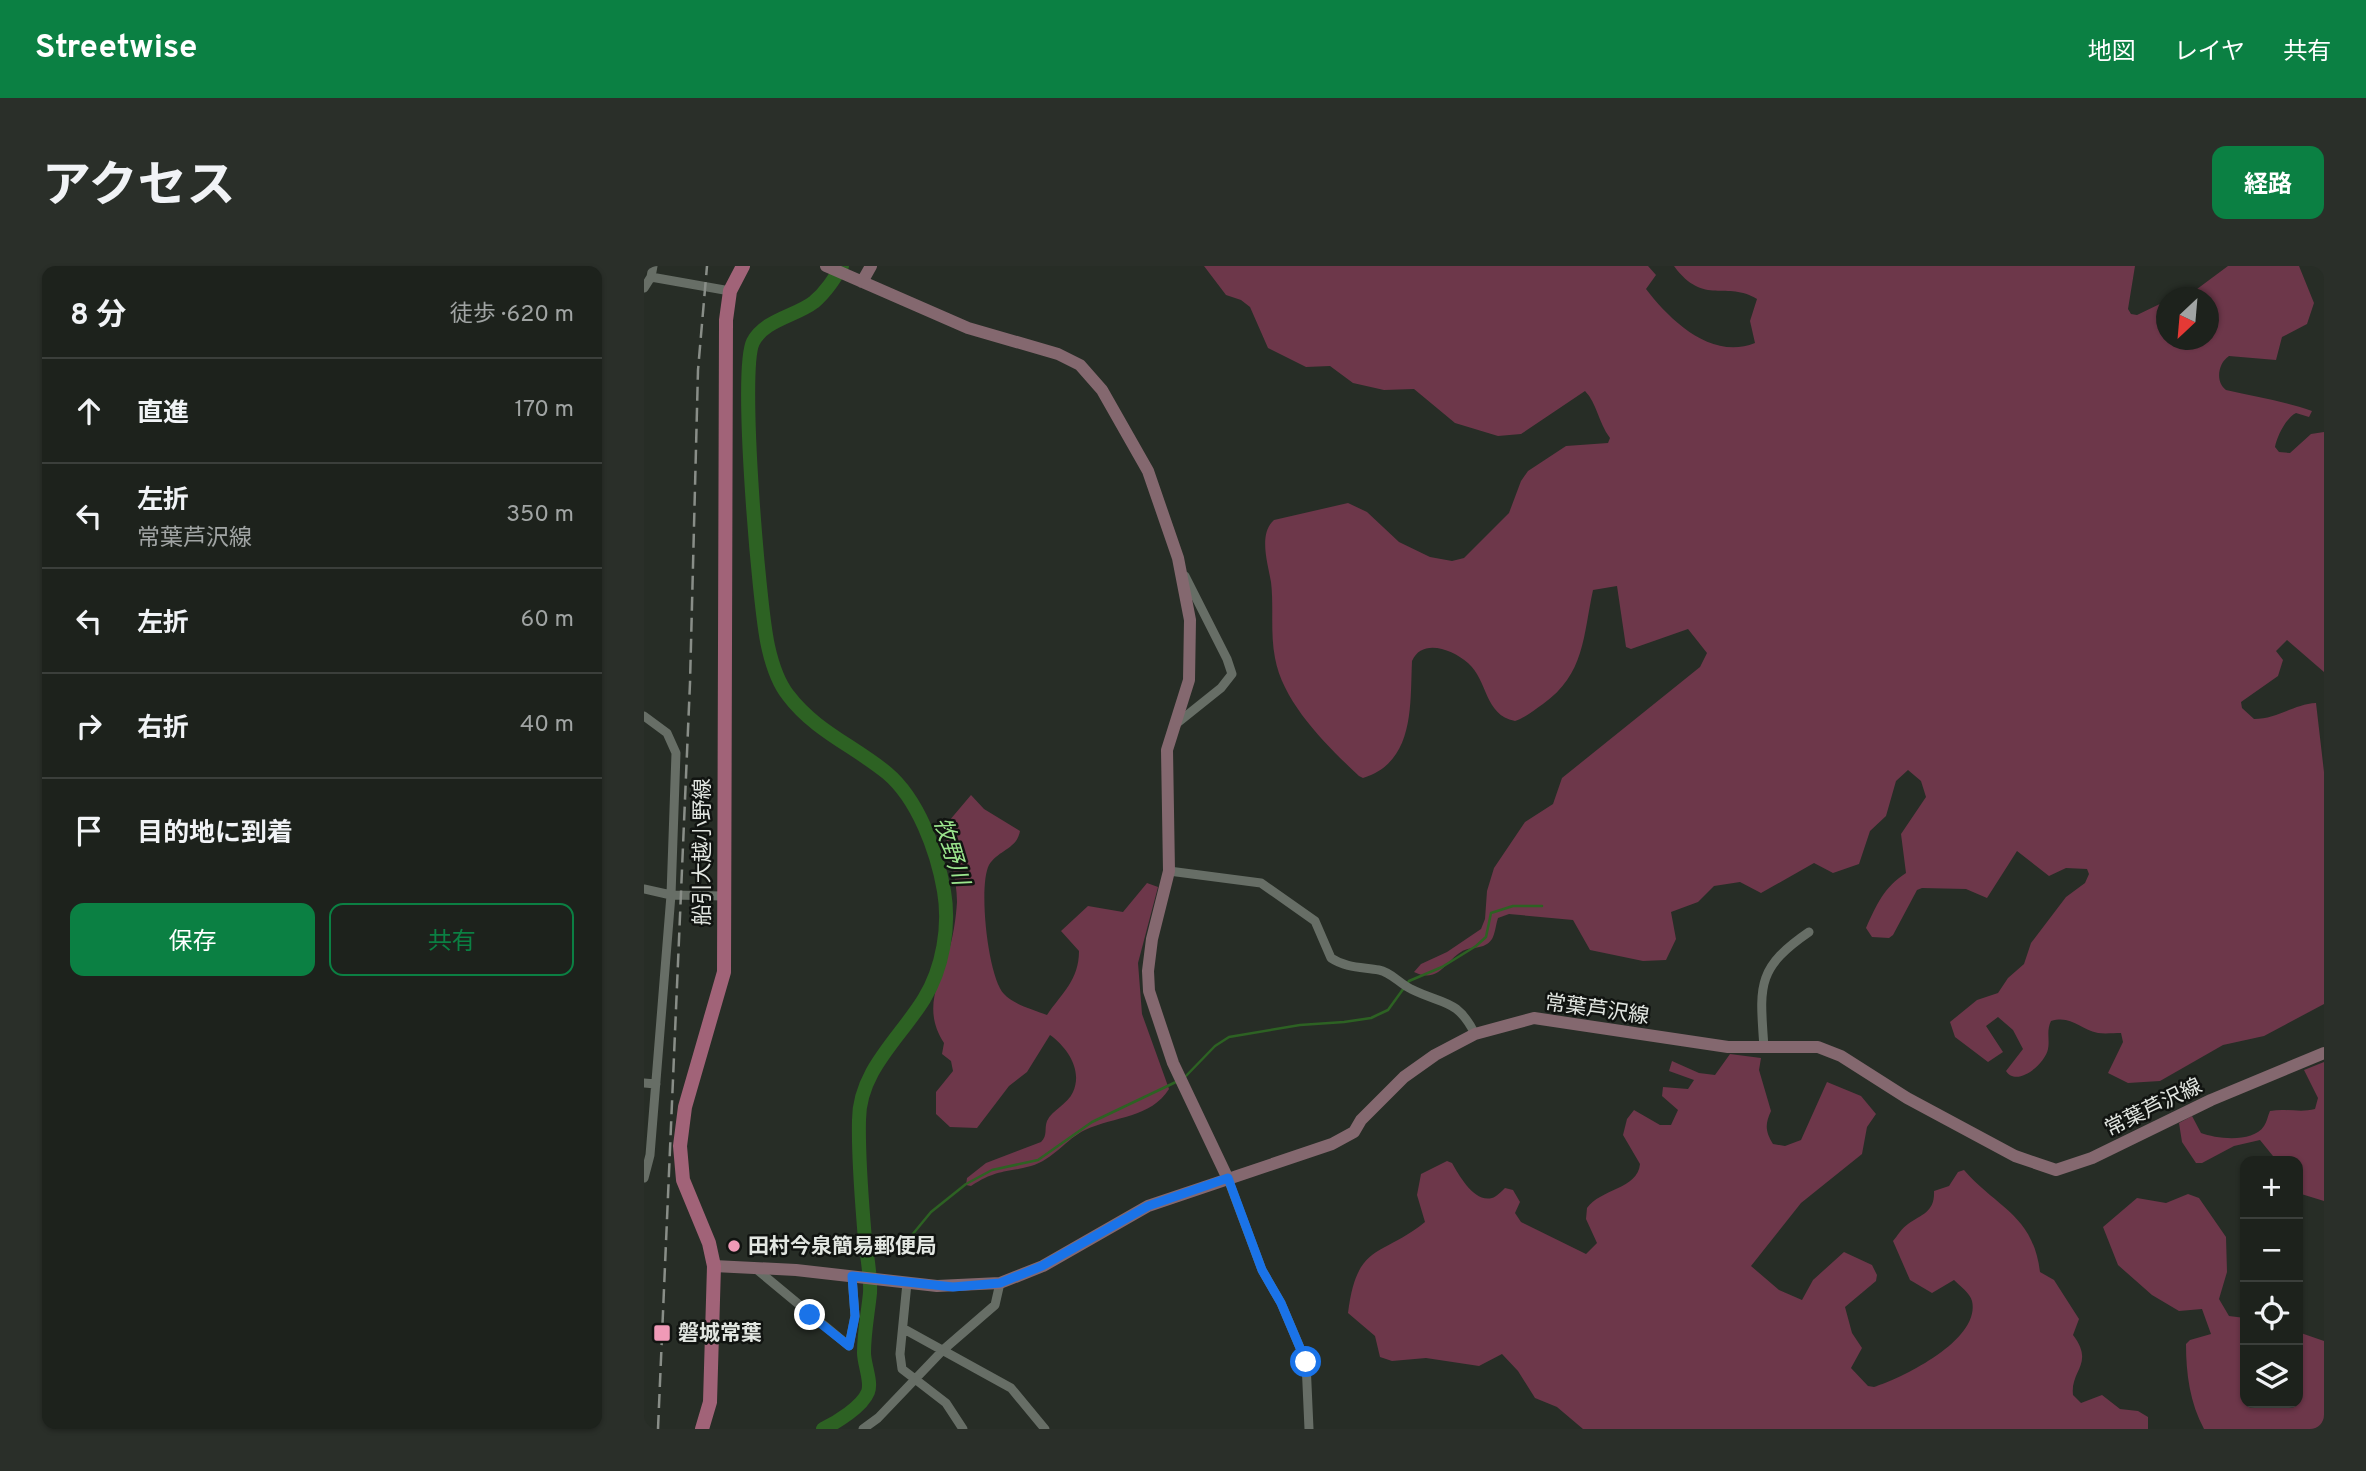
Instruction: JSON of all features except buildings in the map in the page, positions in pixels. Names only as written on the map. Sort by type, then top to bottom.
[{"type":"main road","name":"船引大越小野線","points":[[702,1429],[710,1402],[714,1266],[709,1243],[683,1180],[680,1146],[685,1107],[724,972],[723,469],[726,320],[730,291],[743,266]]},
{"type":"main road","points":[[826,266],[968,328],[1058,354],[1080,365],[1102,390],[1148,471],[1180,566],[1191,620],[1189,680],[1167,750],[1169,871],[1152,939],[1148,971],[1149,991],[1173,1063],[1228,1178]]},
{"type":"main road","points":[[856,280],[871,266]]},
{"type":"main road","name":"常葉芦沢線","points":[[714,1266],[852,1276],[953,1287],[1000,1283],[1042,1266],[1148,1206],[1344,1138],[1354,1132],[1361,1120],[1417,1066],[1475,1034],[1519,1021],[1547,1018],[1702,1044],[1764,1048],[1805,1045],[1830,1051],[1908,1098],[1998,1147],[2028,1162],[2056,1170],[2092,1158],[2211,1100],[2324,1054]]},
{"type":"street","points":[[644,288],[651,277],[653,266]]},
{"type":"street","points":[[651,277],[730,291]]},
{"type":"street","points":[[1176,724],[1221,688],[1232,674],[1180,566]]},
{"type":"street","points":[[644,716],[667,733],[674,743],[676,753],[671,895],[650,1155],[644,1178]]},
{"type":"street","points":[[1169,871],[1261,883],[1315,921],[1331,958],[1352,967],[1382,970],[1412,990],[1450,1003],[1466,1016],[1475,1034]]},
{"type":"street","points":[[644,889],[671,895],[723,896]]},
{"type":"street","points":[[1764,1048],[1761,996],[1770,963],[1782,950],[1809,932]]},
{"type":"street","points":[[644,1083],[656,1084]]},
{"type":"street","points":[[1228,1178],[1262,1270],[1281,1303],[1306,1362],[1309,1429]]},
{"type":"street","points":[[755,1268],[849,1346],[855,1316],[852,1276]]},
{"type":"street","points":[[907,1283],[900,1354],[902,1369],[946,1403],[963,1429]]},
{"type":"street","points":[[863,1429],[943,1350],[995,1305],[1000,1283]]},
{"type":"street","points":[[904,1329],[1011,1388],[1045,1429]]},
{"type":"shaded area","points":[[1204,266],[1648,266],[1656,275],[1646,289],[1679,324],[1707,342],[1739,347],[1755,343],[1750,321],[1757,299],[1746,294],[1695,286],[1674,266],[2135,266],[2128,309],[2131,314],[2137,315],[2156,306],[2156,350],[2219,350],[2219,287],[2200,287],[2228,266],[2299,266],[2314,303],[2307,324],[2282,337],[2276,360],[2229,356],[2222,363],[2219,378],[2226,390],[2312,411],[2309,417],[2296,413],[2289,419],[2276,443],[2275,447],[2279,452],[2290,453],[2311,434],[2324,432],[2324,672],[2287,640],[2276,651],[2283,660],[2278,676],[2241,702],[2242,708],[2254,719],[2271,717],[2316,703],[2324,772],[2324,1004],[2264,1036],[2223,1045],[2160,1081],[2128,1083],[2108,1073],[2123,1042],[2121,1033],[2098,1033],[2070,1021],[2051,1021],[2048,1049],[2042,1061],[2030,1072],[2017,1077],[2011,1076],[2006,1071],[2023,1049],[2013,1030],[1998,1017],[1986,1026],[2003,1052],[1988,1062],[1955,1037],[1950,1022],[1977,1000],[1998,993],[2008,978],[2024,964],[2031,943],[2066,897],[2085,883],[2089,874],[2087,869],[2066,868],[2049,876],[2017,851],[1987,898],[1966,889],[1922,888],[1917,890],[1893,935],[1889,938],[1872,937],[1866,928],[1878,904],[1892,884],[1906,873],[1901,834],[1926,797],[1921,781],[1908,770],[1896,781],[1886,816],[1870,831],[1859,864],[1833,873],[1814,863],[1761,893],[1740,882],[1714,886],[1698,902],[1671,912],[1676,939],[1666,960],[1643,961],[1590,950],[1573,920],[1509,914],[1498,918],[1489,943],[1461,952],[1435,974],[1422,975],[1414,972],[1421,964],[1447,952],[1481,929],[1494,868],[1525,822],[1553,804],[1562,778],[1700,667],[1707,653],[1688,629],[1631,649],[1626,647],[1617,586],[1593,590],[1584,638],[1575,667],[1557,692],[1526,716],[1515,721],[1497,712],[1468,663],[1446,650],[1423,650],[1412,661],[1409,713],[1401,746],[1380,770],[1363,778],[1359,776],[1308,723],[1280,675],[1275,658],[1272,591],[1265,550],[1269,526],[1274,520],[1348,503],[1367,512],[1399,542],[1430,557],[1452,561],[1464,558],[1509,513],[1521,481],[1528,471],[1566,446],[1608,443],[1610,438],[1585,391],[1521,434],[1498,436],[1455,423],[1414,389],[1384,390],[1353,383],[1330,366],[1306,367],[1268,348],[1250,307],[1241,300],[1226,295]]},
{"type":"shaded area","points":[[971,795],[984,809],[1020,831],[1015,842],[989,865],[984,892],[986,931],[993,970],[1004,994],[1018,1004],[1047,1015],[1064,993],[1076,970],[1079,951],[1061,931],[1088,906],[1123,912],[1147,883],[1158,887],[1138,963],[1142,1014],[1169,1089],[1152,1106],[1085,1130],[1039,1163],[995,1174],[971,1186],[966,1185],[967,1178],[986,1163],[1041,1142],[1049,1117],[1073,1092],[1076,1076],[1072,1060],[1050,1035],[1027,1072],[1009,1086],[977,1128],[950,1127],[936,1114],[936,1092],[953,1071],[951,1061],[942,1054],[944,1043],[934,1021],[933,1010],[936,989],[953,936],[957,902],[945,831],[949,821]]},
{"type":"shaded area","points":[[1730,1054],[1761,1058],[1759,1070],[1771,1111],[1767,1131],[1773,1144],[1785,1146],[1801,1140],[1827,1082],[1861,1096],[1876,1114],[1867,1127],[1862,1154],[1801,1203],[1751,1266],[1779,1290],[1802,1300],[1813,1280],[1844,1252],[1872,1265],[1877,1275],[1876,1281],[1845,1307],[1852,1333],[1862,1348],[1851,1368],[1868,1386],[1874,1387],[1887,1382],[1937,1355],[1964,1330],[1972,1316],[1971,1298],[1954,1280],[1932,1293],[1910,1280],[1893,1241],[1906,1226],[1930,1208],[1934,1191],[1949,1186],[1958,1172],[1964,1170],[2022,1225],[2030,1237],[2040,1272],[2054,1280],[2079,1319],[2073,1335],[2082,1353],[2082,1360],[2073,1386],[2073,1395],[2081,1403],[2102,1395],[2120,1409],[2138,1411],[2148,1417],[2148,1429],[1583,1429],[1557,1407],[1535,1398],[1518,1371],[1502,1354],[1479,1366],[1426,1358],[1392,1361],[1380,1357],[1375,1336],[1348,1313],[1352,1290],[1364,1262],[1425,1222],[1417,1195],[1421,1174],[1447,1161],[1452,1163],[1468,1187],[1479,1196],[1492,1198],[1505,1188],[1513,1190],[1520,1202],[1515,1213],[1521,1222],[1586,1254],[1597,1243],[1586,1219],[1587,1208],[1600,1197],[1626,1184],[1638,1172],[1640,1164],[1623,1135],[1627,1119],[1634,1110],[1660,1125],[1671,1125],[1678,1110],[1662,1096],[1663,1087],[1688,1089],[1694,1080],[1669,1071],[1672,1061],[1699,1073],[1715,1075]]},
{"type":"shaded area","points":[[2324,1062],[2324,1201],[2303,1195],[2303,1156],[2273,1156],[2260,1140],[2234,1146],[2202,1163],[2196,1163],[2182,1142],[2179,1123],[2192,1116],[2201,1133],[2234,1138],[2259,1131],[2270,1111],[2315,1109],[2318,1098],[2304,1070]]},
{"type":"shaded area","points":[[2188,1194],[2199,1198],[2226,1237],[2227,1272],[2219,1299],[2229,1316],[2240,1317],[2240,1408],[2303,1408],[2303,1334],[2324,1341],[2324,1429],[2204,1429],[2190,1388],[2186,1344],[2190,1340],[2211,1334],[2202,1309],[2179,1311],[2152,1295],[2118,1265],[2103,1227],[2137,1198],[2166,1203]]},
{"type":"waterway","name":"牧野川","points":[[823,1429],[855,1408],[865,1398],[869,1388],[864,1353],[870,1287],[860,1165],[861,1102],[873,1070],[931,987],[943,947],[946,918],[944,891],[936,859],[917,811],[887,773],[822,728],[788,695],[773,666],[764,623],[749,440],[749,361],[753,342],[772,323],[814,302],[826,290],[842,266]]},
{"type":"waterway","points":[[1184,1078],[1215,1046],[1229,1037],[1300,1025],[1371,1018],[1388,1010],[1409,981],[1442,967],[1486,937],[1491,913],[1513,906],[1542,906]]},
{"type":"waterway","points":[[867,1254],[893,1249],[907,1241],[931,1212],[966,1184],[992,1170],[1038,1160],[1092,1122],[1178,1081]]},
{"type":"railway","points":[[658,1429],[690,683],[698,370],[707,266]]},
{"type":"place","name":"田村今泉簡易郵便局","points":[[734,1246]]},
{"type":"place","name":"磐城常葉","points":[[662,1333]]},
{"type":"route","points":[[810,1315],[849,1346],[855,1316],[852,1276],[953,1287],[1000,1283],[1025,1275],[1148,1206],[1228,1178],[1262,1270],[1281,1303],[1306,1362]]}]
